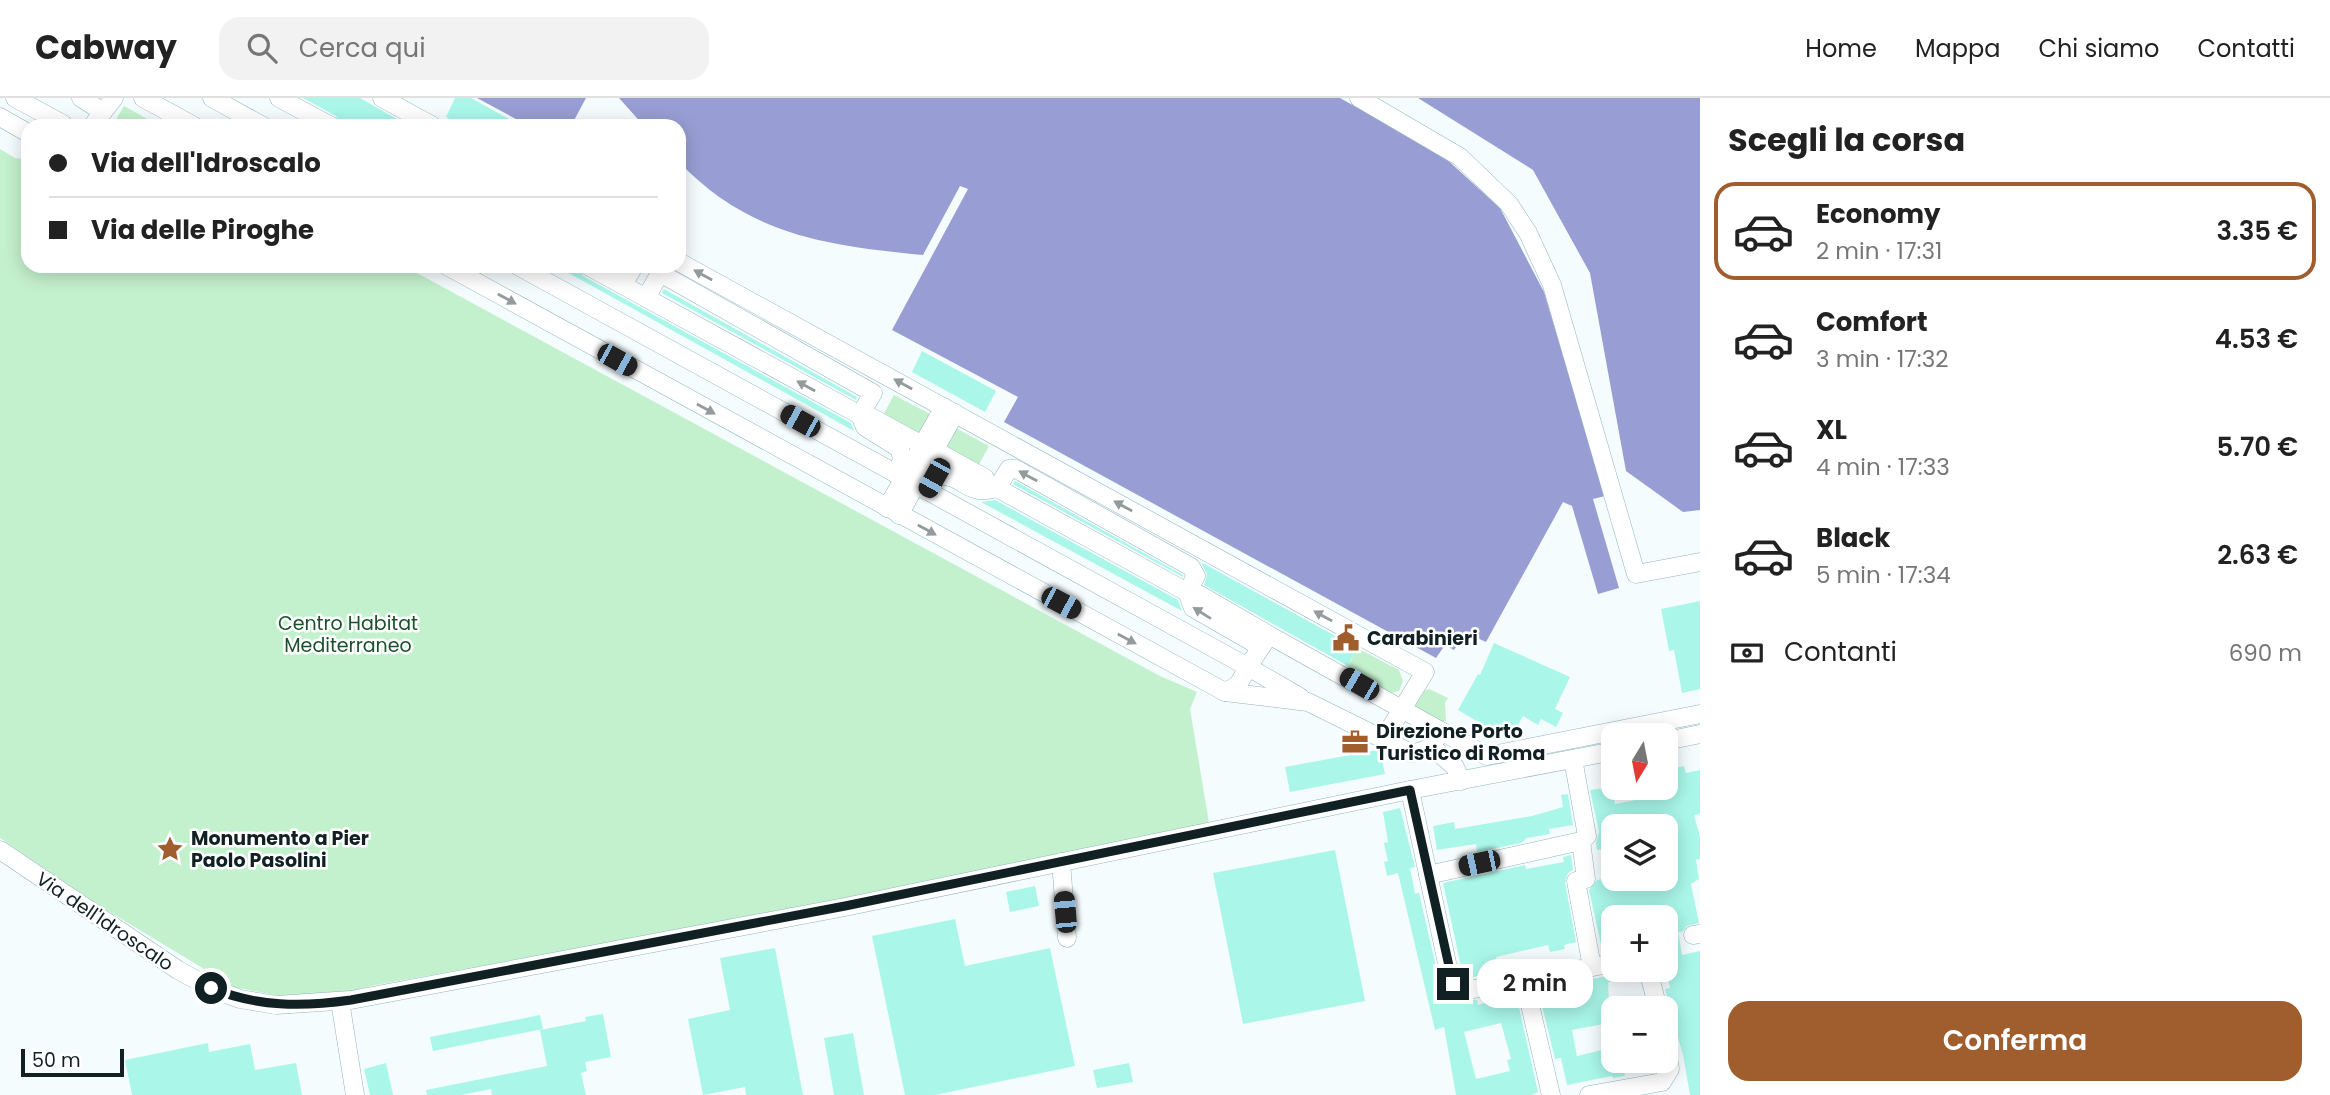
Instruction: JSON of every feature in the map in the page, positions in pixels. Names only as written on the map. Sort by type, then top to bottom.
[{"type":"street","points":[[15,98],[51,119]]},
{"type":"street","points":[[66,119],[82,98],[103,112]]},
{"type":"street","points":[[143,98],[181,119]]},
{"type":"street","points":[[212,98],[250,119]]},
{"type":"street","points":[[279,98],[318,119]]},
{"type":"street","points":[[382,98],[420,119]]},
{"type":"street","points":[[1359,98],[1460,157],[1509,204],[1528,233],[1552,285],[1636,574],[1700,562]]},
{"type":"street","points":[[0,117],[21,129]]},
{"type":"street","points":[[0,130],[21,138]]},
{"type":"street","points":[[686,265],[1425,672],[1383,740]]},
{"type":"street","points":[[460,273],[1225,692],[1308,702]]},
{"type":"street","points":[[531,273],[1308,702],[1383,740],[1411,753],[1422,753],[1432,747],[1441,731]]},
{"type":"street","points":[[601,273],[1193,594],[1265,641],[1403,709],[1487,756],[1700,714]]},
{"type":"street","points":[[623,285],[630,273]]},
{"type":"street","points":[[646,298],[660,273],[873,393],[865,416],[865,427],[900,449],[911,482]]},
{"type":"street","points":[[893,512],[949,410]]},
{"type":"street","points":[[911,482],[951,476],[978,490],[1009,469],[1016,470],[1191,567],[1196,576],[1193,594]]},
{"type":"street","points":[[1225,692],[1238,685],[1265,641]]},
{"type":"street","points":[[1678,739],[1700,734]]},
{"type":"street","points":[[1432,747],[1455,767],[1461,780]]},
{"type":"street","name":"Via dell'Idroscalo","points":[[0,850],[117,930],[211,988],[240,999],[276,1005],[340,1001],[832,909],[1410,790],[1601,754]]},
{"type":"street","points":[[1427,875],[1581,841],[1587,836],[1573,759]]},
{"type":"street","points":[[1410,790],[1453,984],[1469,990],[1601,965]]},
{"type":"street","points":[[1581,841],[1586,880],[1576,881],[1592,967]]},
{"type":"street","points":[[1061,862],[1067,938]]},
{"type":"street","points":[[1524,979],[1551,1095]]},
{"type":"street","points":[[340,1001],[355,1095]]},
{"type":"street","points":[[1590,1095],[1662,1082],[1668,1073]]},
{"type":"green space","points":[[124,106],[147,119],[116,119]]},
{"type":"green space","name":"Centro Habitat Mediterraneo","points":[[0,149],[21,159],[21,273],[417,273],[1160,676],[1197,692],[1190,709],[1209,823],[756,916],[339,994],[289,998],[234,987],[100,906],[0,838]]},
{"type":"green space","points":[[894,395],[932,415],[920,437],[882,417]]},
{"type":"green space","points":[[952,426],[989,446],[977,468],[939,448]]},
{"type":"green space","points":[[1357,648],[1399,670],[1403,681],[1399,691],[1388,694],[1346,671]]},
{"type":"green space","points":[[1429,689],[1448,698],[1445,703],[1446,721],[1436,723],[1418,711],[1415,703],[1421,692]]},
{"type":"water","points":[[477,98],[586,98],[575,119],[516,119]]},
{"type":"water","points":[[619,98],[1340,98],[1442,155],[1500,208],[1544,292],[1605,496],[1593,499],[1619,588],[1598,594],[1572,506],[1563,502],[1486,642],[1475,637],[1470,647],[1460,641],[1454,650],[1445,645],[1436,658],[1004,422],[1018,397],[892,330],[968,189],[960,186],[923,255],[822,241],[762,221],[733,206],[706,187],[686,168],[686,119],[638,119]]},
{"type":"water","points":[[1418,98],[1700,98],[1700,510],[1683,512],[1626,471],[1590,273],[1533,170]]},
{"type":"building","points":[[303,98],[360,98],[397,119],[338,119]]},
{"type":"building","points":[[455,98],[471,98],[509,119],[449,119],[446,117]]},
{"type":"building","points":[[569,273],[581,273],[851,423],[854,431]]},
{"type":"building","points":[[664,289],[857,397],[856,400],[662,293]]},
{"type":"building","points":[[922,351],[996,391],[985,412],[912,372]]},
{"type":"building","points":[[1015,481],[1183,575],[1183,577],[1013,484]]},
{"type":"building","points":[[995,500],[1178,600],[1182,611],[981,502]]},
{"type":"building","points":[[1201,562],[1357,648],[1348,666],[1204,585],[1207,575]]},
{"type":"building","points":[[1700,601],[1700,689],[1682,693],[1674,650],[1669,651],[1661,609]]},
{"type":"building","points":[[1494,643],[1570,677],[1555,709],[1563,713],[1556,727],[1541,719],[1538,725],[1523,716],[1509,740],[1458,710],[1478,674],[1480,675]]},
{"type":"building","points":[[1380,751],[1385,774],[1290,792],[1285,767]]},
{"type":"building","points":[[1684,766],[1686,773],[1700,770],[1700,814],[1694,815],[1700,837],[1700,859],[1696,860],[1699,879],[1691,884],[1699,923],[1678,932],[1678,905],[1601,905],[1601,945],[1589,890],[1597,880],[1601,879],[1601,891],[1678,891],[1678,814],[1601,814],[1601,849],[1597,850],[1599,832],[1590,790],[1601,788],[1601,800],[1614,800],[1615,804],[1636,800],[1678,800],[1678,767]]},
{"type":"building","points":[[1568,794],[1573,825],[1549,829],[1550,834],[1527,838],[1521,843],[1477,852],[1476,844],[1437,850],[1433,826],[1454,822],[1455,829],[1532,816],[1563,807],[1561,795]]},
{"type":"building","points":[[1400,808],[1415,867],[1410,868],[1415,894],[1419,893],[1444,1001],[1457,998],[1477,1000],[1478,1005],[1516,994],[1538,1092],[1532,1095],[1456,1095],[1444,1027],[1435,1030],[1398,873],[1387,876],[1384,862],[1388,861],[1384,843],[1388,842],[1383,812]],"holes":[[[1501,1023],[1511,1059],[1507,1060],[1510,1071],[1476,1079],[1464,1032]]]},
{"type":"building","points":[[1335,850],[1365,1001],[1243,1024],[1213,873]]},
{"type":"building","points":[[1571,855],[1573,870],[1568,873],[1565,882],[1576,942],[1564,945],[1565,949],[1550,952],[1548,945],[1496,957],[1499,970],[1470,978],[1463,976],[1443,883],[1525,865],[1526,869],[1564,862],[1563,857]]},
{"type":"building","points":[[1035,886],[1039,906],[1010,912],[1006,892]]},
{"type":"building","points":[[955,919],[965,966],[1050,948],[1075,1066],[935,1095],[905,1095],[872,936]]},
{"type":"building","points":[[1678,932],[1682,955],[1700,951],[1700,1095],[1690,1095],[1678,1038],[1678,996],[1667,996],[1665,989],[1670,988],[1669,982],[1678,982]]},
{"type":"building","points":[[775,948],[803,1095],[746,1095],[745,1087],[703,1095],[688,1019],[730,1010],[720,958]]},
{"type":"building","points":[[1601,977],[1601,982],[1608,982],[1609,996],[1601,996],[1601,1024],[1572,1030],[1577,1056],[1601,1050],[1601,1073],[1624,1073],[1625,1076],[1567,1085],[1561,1058],[1555,1059],[1538,989]]},
{"type":"building","points":[[603,1014],[611,1057],[585,1062],[587,1071],[581,1073],[586,1095],[492,1095],[491,1089],[461,1095],[427,1095],[426,1090],[547,1066],[540,1030],[586,1021],[585,1017]]},
{"type":"building","points":[[540,1015],[543,1029],[433,1051],[430,1037]]},
{"type":"building","points":[[853,1033],[864,1095],[834,1095],[824,1038]]},
{"type":"building","points":[[208,1043],[209,1052],[250,1044],[255,1070],[296,1063],[302,1095],[132,1095],[125,1060]]},
{"type":"building","points":[[386,1063],[393,1095],[370,1095],[364,1069]]},
{"type":"building","points":[[1129,1063],[1133,1082],[1097,1088],[1093,1070]]},
{"type":"place","name":"Carabinieri","points":[[1346,638]]},
{"type":"place","name":"Direzione Porto Turistico di Roma","points":[[1355,742]]},
{"type":"place","name":"Monumento a Pier Paolo Pasolini","points":[[170,849]]},
{"type":"route","points":[[211,988],[240,999],[276,1005],[351,1000],[845,906],[1410,790],[1453,984]]}]
